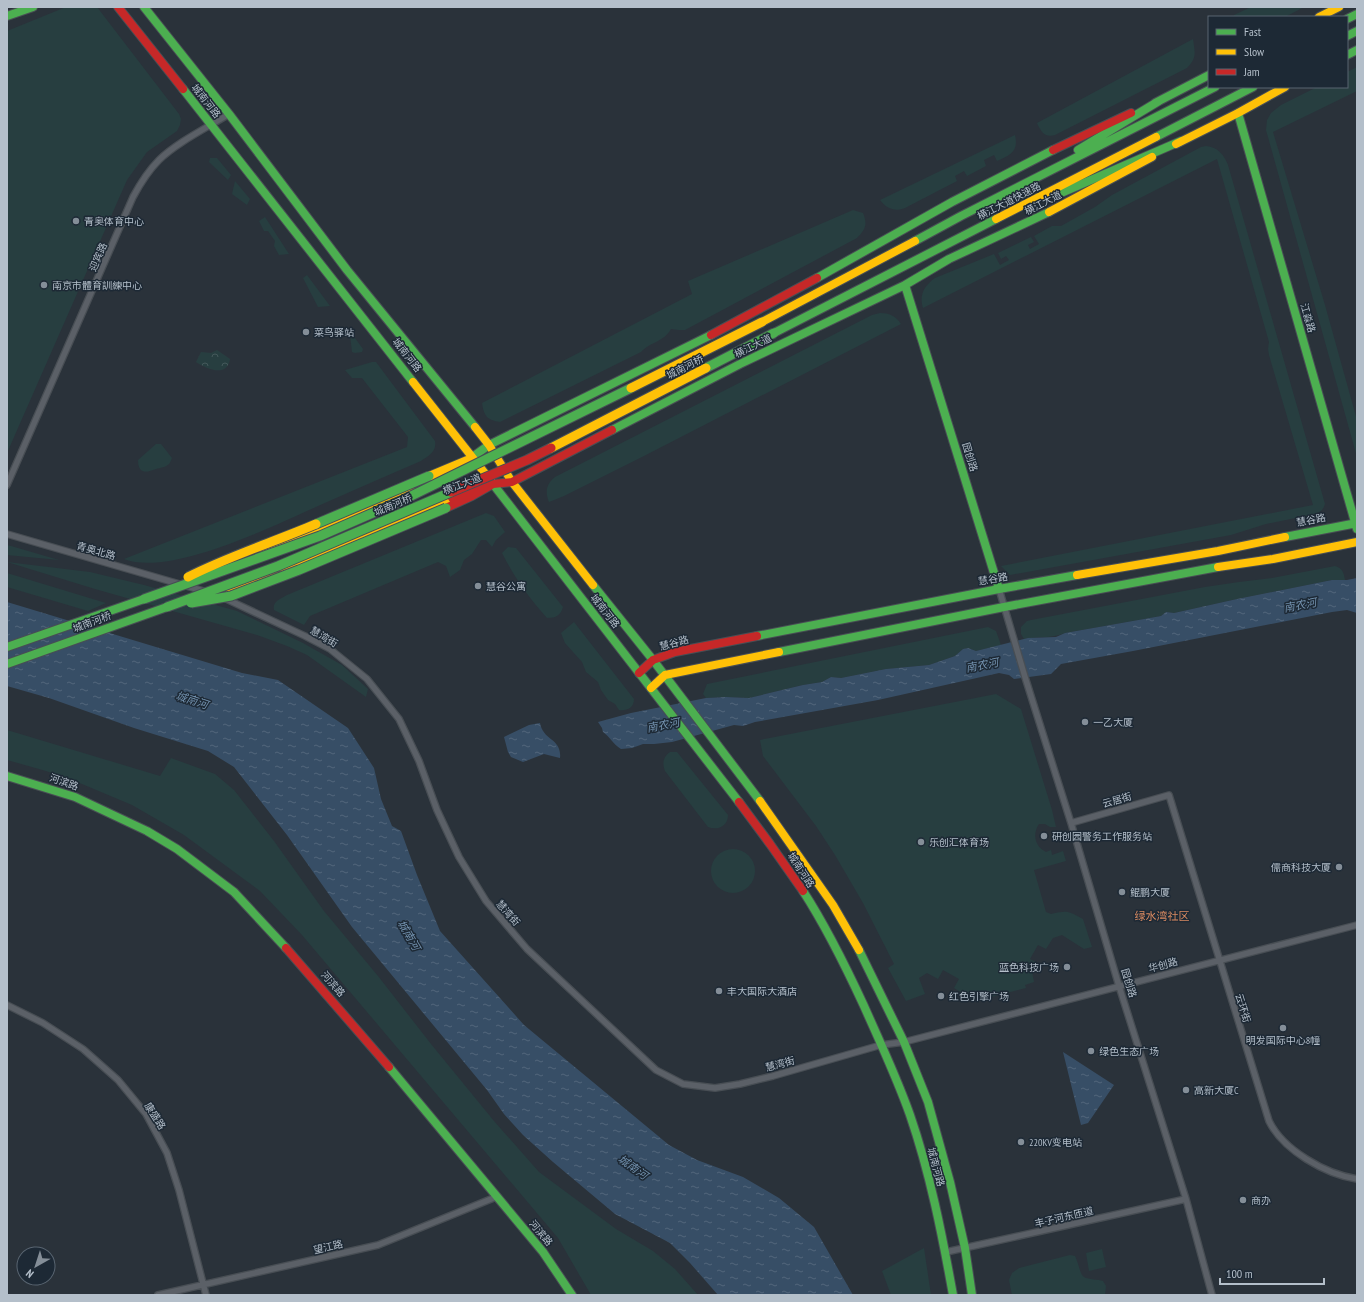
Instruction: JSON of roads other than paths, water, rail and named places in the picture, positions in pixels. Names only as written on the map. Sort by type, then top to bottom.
[{"type":"main road","points":[[7,16],[32,7]]},
{"type":"main road","name":"城南河路","points":[[118,7],[493,484],[651,688],[765,836],[812,907],[831,938],[849,974],[881,1045],[909,1115],[931,1190],[946,1252],[953,1295]]},
{"type":"main road","name":"城南河路","points":[[144,7],[229,114],[347,270],[489,445],[512,482],[665,675],[756,796],[833,905],[856,945],[904,1042],[928,1102],[950,1182],[965,1248],[972,1295]]},
{"type":"main road","points":[[1321,16],[1339,7]]},
{"type":"main road","points":[[1348,18],[1357,14]]},
{"type":"main road","points":[[1348,36],[1357,31]]},
{"type":"main road","points":[[1348,54],[1357,50]]},
{"type":"main road","name":"横江大道","points":[[181,583],[292,540],[432,480],[456,468],[489,445],[722,330],[952,202],[1071,141],[1158,101],[1208,76]]},
{"type":"main road","name":"横江大道快速路","points":[[762,322],[961,216],[1213,88]]},
{"type":"main road","name":"横江大道快速路","points":[[774,333],[1251,88]]},
{"type":"main road","name":"横江大道","points":[[217,595],[309,560],[468,491],[493,484],[512,482],[740,364],[906,285],[949,259],[1048,213],[1283,88]]},
{"type":"main road","points":[[961,216],[1090,144],[1158,101]]},
{"type":"main road","name":"江淼路","points":[[1238,113],[1356,525]]},
{"type":"main road","points":[[977,229],[1022,212],[1135,160],[1181,141]]},
{"type":"main road","name":"园创路","points":[[906,285],[999,589]]},
{"type":"main road","name":"城南河桥","points":[[7,647],[320,536],[405,499],[762,322]]},
{"type":"main road","name":"城南河桥","points":[[7,664],[278,566],[527,460],[774,333]]},
{"type":"main road","points":[[144,599],[212,566],[281,539],[472,458]]},
{"type":"main road","points":[[167,607],[231,596],[407,526],[472,496],[493,484]]},
{"type":"main road","name":"慧谷路","points":[[639,673],[653,660],[675,652],[999,589],[1218,551],[1266,540],[1356,525]]},
{"type":"main road","points":[[651,688],[665,675],[1004,607],[1237,564],[1273,559],[1357,542]]},
{"type":"main road","name":"河滨路","points":[[7,776],[75,797],[147,831],[183,853],[234,892],[260,919],[374,1049],[543,1252],[572,1295]]},
{"type":"street","name":"迎宾路","points":[[7,485],[133,197],[141,182],[160,158],[229,114]]},
{"type":"street","name":"青奥北路","points":[[7,534],[106,564],[181,583],[217,595]]},
{"type":"street","name":"园创路","points":[[999,589],[1071,823],[1119,986],[1186,1199],[1212,1295]]},
{"type":"street","name":"慧湾街","points":[[217,595],[330,649],[367,679],[399,719],[419,761],[437,810],[459,857],[486,901],[527,949],[656,1070],[683,1084],[715,1088],[773,1076],[881,1045],[904,1042]]},
{"type":"street","name":"云居街","points":[[1071,823],[1169,795]]},
{"type":"street","name":"云环街","points":[[1169,795],[1201,898],[1218,960],[1269,1121],[1274,1131],[1282,1141],[1294,1151],[1341,1176],[1357,1179]]},
{"type":"street","name":"华创路","points":[[904,1042],[1357,925]]},
{"type":"street","name":"康盛路","points":[[7,1005],[43,1023],[83,1049],[118,1080],[146,1114],[167,1153],[179,1190],[206,1295]]},
{"type":"street","name":"望江路","points":[[158,1295],[378,1245],[496,1196]]},
{"type":"street","name":"丰子河东匝道","points":[[946,1252],[1186,1199]]},
{"type":"water","name":"南农河","points":[[1357,578],[1357,613],[1347,610],[1332,612],[1061,664],[1051,674],[1014,679],[1009,675],[999,673],[878,700],[755,722],[743,726],[734,725],[672,742],[643,744],[632,748],[621,749],[618,747],[603,732],[598,722],[631,713],[706,698],[749,698],[822,682],[831,677],[841,678],[886,669],[929,665],[955,656],[963,649],[968,648],[976,651],[1028,638],[1056,637],[1065,633],[1161,616],[1166,612],[1174,613],[1332,580]]},
{"type":"water","name":"城南河","points":[[7,602],[242,673],[278,680],[348,728],[374,768],[381,799],[392,826],[401,831],[440,931],[524,1025],[669,1145],[697,1160],[743,1177],[779,1198],[814,1227],[853,1295],[718,1295],[670,1243],[615,1214],[523,1135],[504,1114],[487,1090],[352,927],[287,835],[234,767],[208,751],[134,728],[49,698],[7,686]]},
{"type":"water","points":[[540,723],[545,733],[558,747],[560,751],[560,758],[544,754],[523,762],[511,757],[504,737],[529,725]]},
{"type":"water","points":[[1063,1052],[1114,1085],[1088,1123],[1081,1125]]},
{"type":"place","name":"青奥体育中心","points":[[76,221]]},
{"type":"place","name":"南京市體育訓練中心","points":[[44,285]]},
{"type":"place","name":"菜鸟驿站","points":[[306,332]]},
{"type":"place","name":"慧谷公寓","points":[[478,586]]},
{"type":"place","name":"一乙大厦","points":[[1085,722]]},
{"type":"place","name":"研创园警务工作服务站","points":[[1044,836]]},
{"type":"place","name":"乐创汇体育场","points":[[921,842]]},
{"type":"place","name":"儒商科技大厦","points":[[1339,867]]},
{"type":"place","name":"鲲鹏大厦","points":[[1122,892]]},
{"type":"place","name":"蓝色科技广场","points":[[1067,967]]},
{"type":"place","name":"丰大国际大酒店","points":[[719,991]]},
{"type":"place","name":"红色引擎广场","points":[[941,996]]},
{"type":"place","name":"明发国际中心8幢","points":[[1283,1028]]},
{"type":"place","name":"绿色生态广场","points":[[1091,1051]]},
{"type":"place","name":"高新大厦C","points":[[1186,1090]]},
{"type":"place","name":"220KV变电站","points":[[1021,1142]]},
{"type":"place","name":"商办","points":[[1243,1200]]},
{"type":"district","name":"绿水湾社区","points":[[1162,916]]}]
